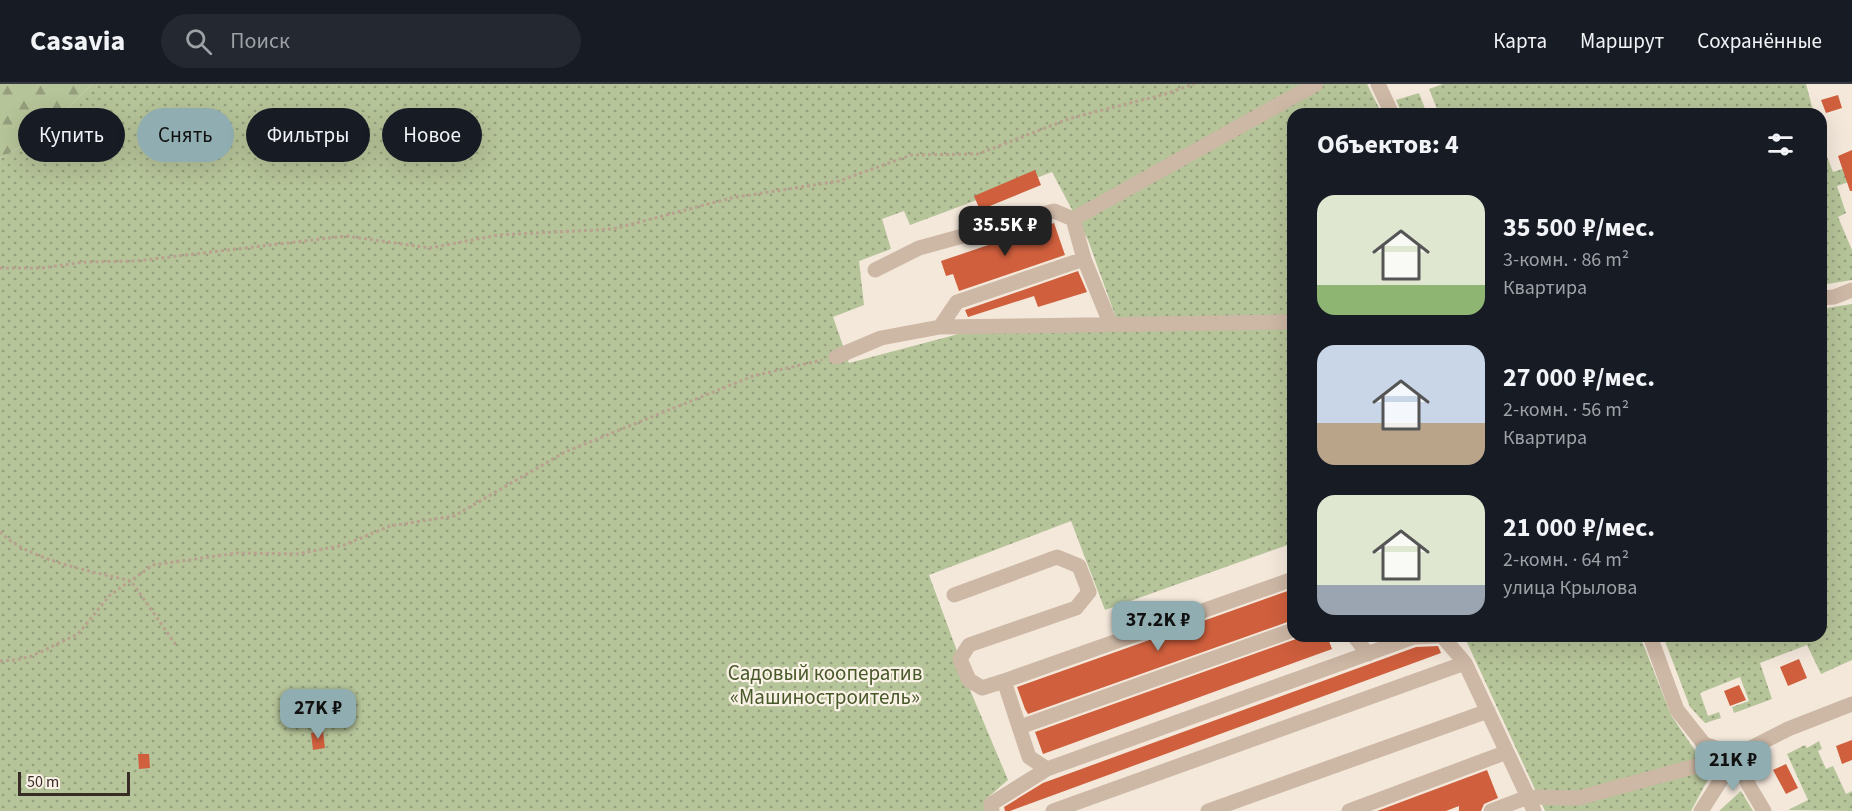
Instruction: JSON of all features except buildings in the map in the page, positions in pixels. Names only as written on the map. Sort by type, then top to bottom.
[{"type":"street","points":[[1073,219],[1316,84]]},
{"type":"street","points":[[1378,84],[1389,108]]},
{"type":"street","points":[[875,270],[919,248],[1054,211],[1073,219]]},
{"type":"street","points":[[1073,219],[1084,259],[1110,323]]},
{"type":"street","points":[[940,327],[957,302],[1084,259]]},
{"type":"street","points":[[1827,298],[1852,290]]},
{"type":"street","points":[[836,357],[881,338],[940,327],[1287,322]]},
{"type":"street","points":[[954,595],[1057,556],[1079,566],[1089,592],[1076,608],[969,645],[960,659],[969,680],[982,688],[1287,581]]},
{"type":"street","points":[[1020,728],[1287,632]]},
{"type":"street","points":[[1359,642],[1368,654]]},
{"type":"street","points":[[992,811],[991,804],[1047,769],[1400,642]]},
{"type":"street","points":[[1447,642],[1465,663],[1531,804]]},
{"type":"street","points":[[1652,642],[1677,710],[1704,744],[1737,755]]},
{"type":"street","points":[[1053,811],[1465,663]]},
{"type":"street","points":[[1004,681],[1029,757],[1047,769]]},
{"type":"street","points":[[1491,811],[1578,798],[1737,755],[1788,729],[1852,705]]},
{"type":"street","points":[[1208,811],[1488,711]]},
{"type":"street","points":[[1350,811],[1507,752]]},
{"type":"street","points":[[1689,811],[1703,808],[1737,755]]},
{"type":"street","points":[[1737,755],[1748,784],[1764,811]]},
{"type":"path","points":[[0,268],[42,268],[85,262],[136,261],[346,236],[430,248],[498,235],[614,229],[731,198],[839,182],[911,155],[978,154],[1071,118],[1162,95],[1194,84]]},
{"type":"path","points":[[0,661],[33,656],[78,634],[110,595],[153,565],[237,553],[306,552],[344,545],[390,526],[454,516],[565,452],[753,376],[836,357]]},
{"type":"path","points":[[0,532],[10,542],[59,562],[131,581],[176,645]]},
{"type":"green space","points":[[0,84],[92,84],[68,108],[18,108],[18,149],[0,158]]},
{"type":"green space","name":"Садовый кооператив «Машиностроитель»","points":[[92,84],[1367,84],[1379,108],[1287,108],[1287,545],[1105,610],[1071,521],[929,575],[957,651],[957,659],[1008,780],[986,799],[988,811],[0,811],[0,158],[18,149],[18,162],[125,162],[125,108],[68,108]],"holes":[[[1052,172],[1088,240],[1120,329],[966,332],[849,363],[833,317],[864,305],[859,261],[891,249],[882,219],[904,211],[910,225]]]},
{"type":"green space","points":[[1443,84],[1806,84],[1812,108],[1437,108],[1429,89]]},
{"type":"green space","points":[[1419,93],[1425,108],[1399,108],[1396,100]]},
{"type":"green space","points":[[1827,156],[1833,172],[1852,166],[1852,181],[1837,186],[1846,213],[1838,217],[1852,250],[1852,280],[1827,284]]},
{"type":"green space","points":[[1852,304],[1852,660],[1821,674],[1807,645],[1760,663],[1772,699],[1734,713],[1732,707],[1749,701],[1740,677],[1700,693],[1708,716],[1719,712],[1721,718],[1705,723],[1690,707],[1665,642],[1827,642],[1827,308]]},
{"type":"green space","points":[[1467,642],[1642,642],[1671,715],[1711,774],[1691,811],[1545,811]]},
{"type":"green space","points":[[1819,741],[1822,749],[1818,751],[1826,769],[1833,766],[1846,794],[1852,791],[1852,811],[1788,810],[1808,800],[1787,754],[1805,745],[1807,748]]},
{"type":"green space","points":[[1741,791],[1753,811],[1719,811]]}]
